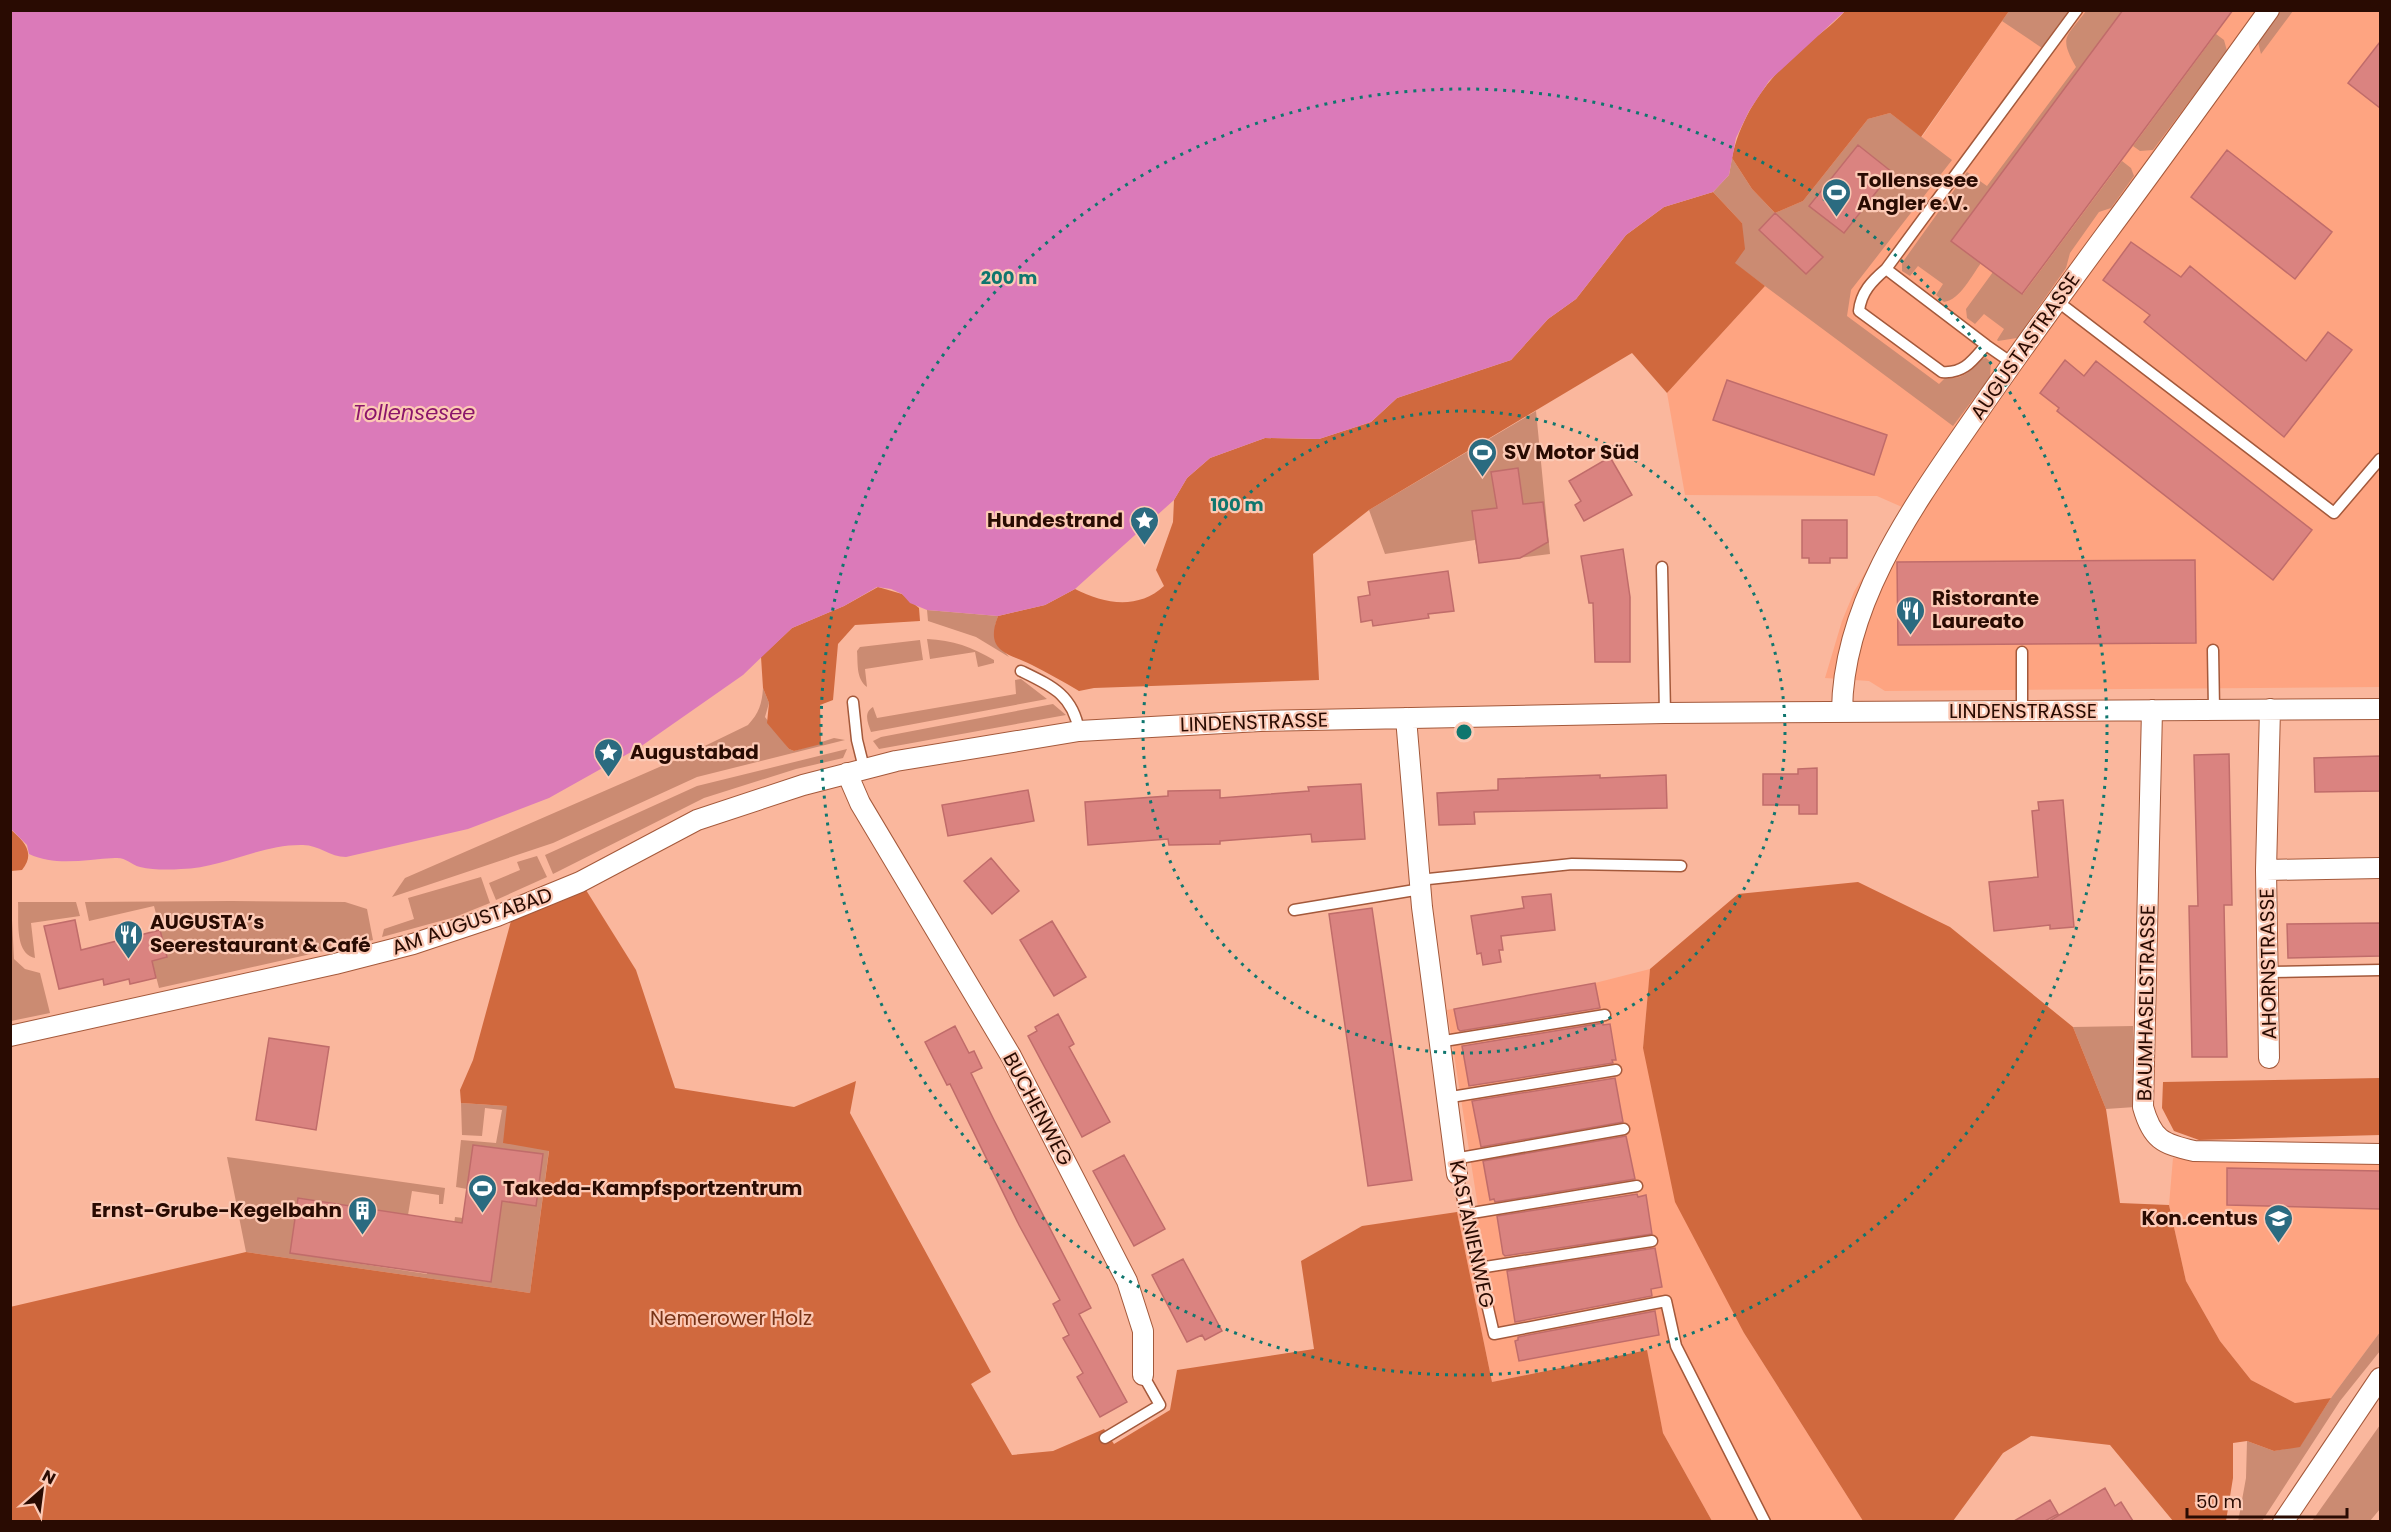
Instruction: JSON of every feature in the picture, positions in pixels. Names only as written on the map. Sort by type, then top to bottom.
[{"type":"street","name":"AUGUSTASTRASSE","points":[[1842,711],[1847,654],[1866,599],[1930,483],[2012,363],[2269,10]]},
{"type":"street","name":"AHORNSTRASSE","points":[[2269,1058],[2266,870],[2270,709]]},
{"type":"street","name":"LINDENSTRASSE","points":[[855,770],[1079,731],[1248,721],[1842,711],[2380,709]]},
{"type":"street","name":"BAUMHASELSTRASSE","points":[[2152,710],[2143,1107],[2149,1129],[2167,1145],[2194,1151],[2380,1154]]},
{"type":"street","name":"KASTANIENWEG","points":[[1406,718],[1420,884],[1445,1098],[1456,1166]]},
{"type":"street","name":"AM AUGUSTABAD","points":[[10,1036],[336,964],[413,944],[497,916],[580,882],[697,820],[753,800],[855,770]]},
{"type":"street","name":"BUCHENWEG","points":[[855,770],[860,803],[1011,1056],[1128,1281],[1143,1332],[1143,1375]]},
{"type":"street","name":"AHORNSTRASSE","points":[[2266,870],[2380,868]]},
{"type":"street","points":[[2283,1521],[2380,1378]]},
{"type":"lane","points":[[1986,345],[1966,368],[1954,373],[1942,372],[1859,311],[1861,298],[1872,281],[1886,269],[2077,10]]},
{"type":"lane","points":[[1886,269],[2012,363]]},
{"type":"lane","points":[[2057,301],[2334,513],[2380,459]]},
{"type":"lane","points":[[1662,567],[1665,713]]},
{"type":"lane","points":[[2213,650],[2214,710]]},
{"type":"lane","points":[[2022,652],[2022,711]]},
{"type":"lane","points":[[1021,671],[1067,698],[1074,708],[1079,731]]},
{"type":"lane","points":[[853,702],[857,740],[855,770]]},
{"type":"lane","points":[[1294,910],[1420,884],[1572,864],[1682,866]]},
{"type":"lane","points":[[2268,972],[2380,970]]},
{"type":"lane","points":[[1438,1042],[1605,1015]]},
{"type":"lane","points":[[1445,1098],[1616,1070]]},
{"type":"lane","points":[[1456,1166],[1624,1129]]},
{"type":"lane","name":"KASTANIENWEG","points":[[1456,1166],[1494,1334],[1666,1301],[1676,1346],[1765,1521]]},
{"type":"lane","points":[[1467,1214],[1637,1186]]},
{"type":"lane","points":[[1479,1268],[1652,1241]]},
{"type":"lane","name":"BUCHENWEG","points":[[1105,1438],[1160,1405],[1143,1375]]},
{"type":"shaded area","points":[[2009,11],[2380,11],[2380,687],[1885,691],[1869,681],[1825,678],[1842,621],[1854,592],[1902,507],[1877,496],[1685,495],[1667,393],[1765,286],[1734,263],[1775,213],[1803,201],[1868,119],[1890,113],[1922,137]]},
{"type":"shaded area","points":[[2009,11],[2069,11],[2042,48],[2002,21]]},
{"type":"shaded area","points":[[2086,11],[2123,11],[1951,241],[1981,263],[1960,292],[1944,302],[1936,295],[1943,284],[1918,266],[1910,276],[1902,271],[1902,263],[1967,172],[1987,186],[2076,67],[2067,49],[2067,37]]},
{"type":"shaded area","points":[[2281,11],[2293,11],[2261,54],[2258,42]]},
{"type":"shaded area","points":[[2216,34],[2224,40],[2227,51],[2153,150],[2140,151],[2133,146]]},
{"type":"shaded area","name":"Tollensesee Angler e.V.","points":[[1890,113],[1952,160],[1851,290],[1847,316],[1939,384],[1945,378],[1956,378],[1965,374],[1981,359],[1986,358],[1991,362],[1990,377],[1953,426],[1734,263],[1742,223],[1713,192],[1729,175],[1732,158],[1752,189],[1775,213],[1803,201],[1868,119]]},
{"type":"shaded area","points":[[2122,161],[2131,168],[2134,176],[2111,208],[2099,212],[2070,253],[2066,268],[2017,338],[1998,341],[2004,329],[1984,314],[1975,324],[1967,318],[1966,309],[1993,272],[2023,294]]},
{"type":"shaded area","name":"SV Motor Süd","points":[[1536,411],[1550,554],[1479,563],[1475,540],[1385,554],[1369,510]]},
{"type":"shaded area","points":[[927,610],[998,616],[995,628],[996,638],[1009,657],[976,637],[928,621]]},
{"type":"shaded area","points":[[927,639],[962,645],[986,655],[994,660],[994,663],[978,667],[975,652],[930,659]]},
{"type":"shaded area","points":[[920,640],[923,660],[865,669],[867,687],[863,684],[858,666],[857,651],[860,647]]},
{"type":"shaded area","points":[[1021,679],[1047,699],[871,732],[867,715],[873,707],[877,718],[1016,694],[1015,680]]},
{"type":"shaded area","points":[[763,688],[769,703],[765,717],[789,749],[794,751],[834,738],[845,740],[697,777],[553,843],[392,897],[405,878],[680,758],[748,725],[759,708]]},
{"type":"shaded area","points":[[1053,704],[1066,715],[879,749],[873,741],[881,737]]},
{"type":"shaded area","points":[[847,749],[843,758],[796,769],[704,798],[553,874],[545,855],[697,786]]},
{"type":"shaded area","points":[[537,856],[547,877],[496,900],[489,883],[520,870],[517,862]]},
{"type":"shaded area","points":[[481,877],[490,903],[455,917],[382,937],[384,929],[414,919],[408,898]]},
{"type":"shaded area","points":[[11,901],[14,959],[25,969],[40,973],[50,1013],[11,1021]]},
{"type":"shaded area","points":[[18,902],[76,902],[80,916],[31,923],[35,958],[28,955],[21,943]]},
{"type":"shaded area","points":[[85,902],[345,902],[367,909],[373,940],[159,988],[152,961],[167,957],[154,906],[89,921]]},
{"type":"shaded area","points":[[1650,969],[1643,1048],[1744,1333],[1863,1521],[1712,1521],[1663,1433],[1646,1350],[1492,1382],[1457,1212],[1478,1207],[1447,1010],[1595,983]]},
{"type":"shaded area","points":[[2133,1026],[2135,1107],[2106,1109],[2073,1027]]},
{"type":"shaded area","points":[[461,1103],[507,1106],[549,1150],[530,1293],[246,1252],[227,1157],[445,1188],[443,1204],[439,1204],[439,1195],[412,1191],[408,1215],[298,1198],[290,1253],[427,1274],[435,1219],[449,1265],[455,1217],[463,1218],[455,1277],[490,1282],[502,1201],[542,1154],[474,1145],[467,1189],[456,1187],[461,1140],[496,1143],[502,1110],[485,1108],[482,1136],[462,1135]]},
{"type":"shaded area","name":"Kon.centus","points":[[2173,1158],[2380,1162],[2380,1332],[2331,1398],[2295,1403],[2251,1380],[2220,1341],[2186,1281],[2169,1205]]},
{"type":"shaded area","points":[[2380,1332],[2380,1351],[2340,1401],[2262,1521],[2238,1522],[2246,1478],[2247,1441],[2274,1451],[2300,1446],[2331,1398]]},
{"type":"shaded area","points":[[2380,1425],[2380,1509],[2370,1521],[2312,1521]]},
{"type":"green space","points":[[1845,11],[2009,11],[1921,137],[1890,113],[1868,119],[1803,201],[1775,213],[1752,189],[1732,158],[1736,142],[1749,111],[1768,83],[1803,47]]},
{"type":"green space","points":[[1713,192],[1742,223],[1745,249],[1735,263],[1765,286],[1667,393],[1632,353],[1369,510],[1313,554],[1319,680],[1094,688],[1079,691],[1007,654],[996,644],[994,628],[998,616],[1045,605],[1075,589],[1097,598],[1121,602],[1143,599],[1164,586],[1156,570],[1173,522],[1174,500],[1187,478],[1210,458],[1265,438],[1319,439],[1371,422],[1397,398],[1511,360],[1548,319],[1576,299],[1626,235],[1664,207]]},
{"type":"green space","points":[[878,587],[902,594],[919,608],[920,621],[855,625],[838,644],[833,700],[820,705],[821,744],[794,751],[789,749],[767,723],[769,703],[763,688],[761,657],[792,628],[844,606]]},
{"type":"green space","points":[[10,829],[24,843],[28,853],[22,870],[11,871]]},
{"type":"green space","points":[[1858,882],[1950,927],[2073,1027],[2106,1109],[2120,1203],[2169,1205],[2186,1281],[2220,1341],[2251,1380],[2295,1403],[2331,1398],[2300,1447],[2274,1451],[2247,1441],[2233,1443],[2233,1478],[2226,1521],[2173,1521],[2110,1445],[2031,1436],[2003,1453],[1953,1521],[1863,1521],[1744,1333],[1675,1202],[1643,1048],[1650,969],[1738,894]]},
{"type":"green space","name":"Nemerower Holz","points":[[586,890],[636,970],[675,1088],[794,1107],[856,1081],[850,1113],[991,1372],[971,1384],[1012,1455],[1053,1451],[1104,1429],[1114,1444],[1170,1410],[1177,1370],[1314,1349],[1301,1261],[1362,1226],[1457,1212],[1492,1382],[1647,1350],[1663,1433],[1712,1521],[11,1521],[10,1307],[246,1252],[530,1293],[549,1151],[503,1143],[507,1106],[461,1103],[460,1090],[473,1060],[511,921]]},
{"type":"green space","points":[[2380,1078],[2380,1135],[2199,1140],[2174,1131],[2162,1108],[2163,1082]]},
{"type":"water","name":"Tollensesee","points":[[10,11],[1845,11],[1769,81],[1749,111],[1736,138],[1729,175],[1713,192],[1664,207],[1626,235],[1576,299],[1548,319],[1511,360],[1397,398],[1371,422],[1319,439],[1265,438],[1210,458],[1187,478],[1174,500],[1075,589],[1045,605],[998,616],[927,610],[910,603],[902,594],[891,589],[877,587],[844,606],[792,628],[743,675],[640,747],[549,798],[468,829],[346,857],[309,846],[287,846],[197,868],[166,870],[140,867],[119,858],[61,861],[40,858],[29,854],[27,845],[11,829]]},
{"type":"building","points":[[2123,10],[2233,10],[2022,294],[1951,241]]},
{"type":"building","points":[[2380,42],[2380,108],[2348,83]]},
{"type":"building","points":[[1858,145],[1892,172],[1844,233],[1809,206]]},
{"type":"building","points":[[2227,150],[2332,232],[2295,279],[2191,197]]},
{"type":"building","points":[[1775,213],[1823,257],[1806,274],[1759,230]]},
{"type":"building","points":[[2131,242],[2181,277],[2190,266],[2306,361],[2328,332],[2352,350],[2284,437],[2144,322],[2150,315],[2103,280]]},
{"type":"building","points":[[2065,360],[2084,376],[2096,361],[2312,530],[2273,580],[2057,411],[2059,408],[2040,393]]},
{"type":"building","points":[[1727,380],[1887,435],[1874,475],[1713,420]]},
{"type":"building","points":[[1610,457],[1632,495],[1584,521],[1575,505],[1581,501],[1569,481]]},
{"type":"building","points":[[1518,468],[1523,504],[1543,502],[1548,542],[1520,558],[1479,563],[1472,511],[1497,508],[1491,472]]},
{"type":"building","points":[[1802,520],[1847,520],[1847,558],[1830,558],[1830,563],[1809,563],[1809,558],[1802,558]]},
{"type":"building","points":[[1623,549],[1630,597],[1630,662],[1595,662],[1593,603],[1589,603],[1581,556]]},
{"type":"building","points":[[2195,560],[2196,643],[1898,645],[1897,562]]},
{"type":"building","points":[[1448,571],[1454,611],[1428,614],[1429,618],[1373,626],[1372,620],[1361,622],[1358,597],[1370,595],[1368,582]]},
{"type":"building","points":[[2229,754],[2232,905],[2224,905],[2227,1057],[2192,1057],[2189,906],[2198,906],[2194,755]]},
{"type":"building","points":[[2380,756],[2380,791],[2315,792],[2314,758]]},
{"type":"building","points":[[1817,768],[1817,814],[1799,814],[1799,805],[1763,805],[1763,774],[1798,774],[1798,769]]},
{"type":"building","points":[[1600,775],[1600,778],[1666,775],[1667,808],[1474,812],[1475,824],[1439,825],[1437,793],[1498,790],[1498,779]]},
{"type":"building","points":[[1361,784],[1365,839],[1312,842],[1311,834],[1220,841],[1220,844],[1169,845],[1168,839],[1088,845],[1085,802],[1168,796],[1168,791],[1220,790],[1220,798],[1309,791],[1308,787]]},
{"type":"building","points":[[1028,790],[1034,821],[948,836],[942,805]]},
{"type":"building","points":[[2063,800],[2074,927],[2050,929],[2050,925],[1994,931],[1989,882],[2038,877],[2032,811],[2039,810],[2038,802]]},
{"type":"building","points":[[991,858],[1019,891],[992,914],[964,881]]},
{"type":"building","points":[[1551,894],[1555,930],[1501,936],[1503,950],[1499,950],[1501,962],[1483,965],[1481,953],[1477,954],[1471,916],[1524,908],[1522,897]]},
{"type":"building","points":[[1372,908],[1412,1180],[1368,1186],[1329,914]]},
{"type":"building","points":[[75,920],[81,950],[160,930],[167,957],[152,961],[156,978],[130,984],[129,979],[104,985],[103,979],[59,989],[44,926]]},
{"type":"building","points":[[1052,921],[1086,977],[1054,996],[1020,940]]},
{"type":"building","points":[[2380,923],[2380,956],[2288,958],[2287,924]]},
{"type":"building","points":[[1595,983],[1600,1008],[1460,1031],[1458,1029],[1454,1009]]},
{"type":"building","points":[[1058,1014],[1074,1044],[1069,1047],[1110,1122],[1082,1137],[1028,1036],[1037,1031],[1035,1027]]},
{"type":"building","points":[[1603,1023],[1603,1025],[1610,1024],[1616,1060],[1612,1060],[1613,1063],[1469,1086],[1462,1046]]},
{"type":"building","points":[[955,1026],[969,1053],[974,1051],[982,1068],[971,1073],[1091,1308],[1079,1314],[1127,1402],[1100,1417],[1077,1377],[1083,1373],[1063,1338],[1069,1335],[1053,1304],[1060,1300],[1019,1225],[950,1084],[947,1085],[925,1042]]},
{"type":"building","points":[[269,1038],[329,1047],[316,1130],[256,1120]]},
{"type":"building","points":[[1615,1078],[1623,1122],[1481,1147],[1472,1101]]},
{"type":"building","points":[[1626,1136],[1635,1179],[1495,1202],[1494,1199],[1490,1200],[1483,1161]]},
{"type":"building","points":[[473,1145],[543,1154],[536,1206],[502,1201],[491,1282],[290,1253],[298,1198],[462,1223]]},
{"type":"building","points":[[1124,1155],[1165,1229],[1134,1246],[1093,1171]]},
{"type":"building","points":[[2227,1168],[2380,1171],[2380,1209],[2227,1205]]},
{"type":"building","points":[[1637,1194],[1638,1197],[1646,1195],[1652,1234],[1505,1256],[1503,1254],[1497,1216]]},
{"type":"building","points":[[1655,1248],[1662,1287],[1651,1289],[1652,1296],[1515,1322],[1507,1271]]},
{"type":"building","points":[[1183,1259],[1222,1331],[1205,1340],[1202,1335],[1187,1342],[1152,1275]]},
{"type":"building","points":[[1655,1311],[1659,1335],[1519,1361],[1515,1341],[1518,1337]]},
{"type":"building","points":[[2105,1488],[2115,1506],[2121,1502],[2133,1521],[2049,1521]]},
{"type":"building","points":[[2050,1500],[2058,1514],[2045,1521],[2014,1521]]},
{"type":"place","name":"Tollensesee Angler e.V.","points":[[1836,218]]},
{"type":"place","name":"SV Motor Süd","points":[[1483,478]]},
{"type":"place","name":"Hundestrand","points":[[1144,546]]},
{"type":"place","name":"Ristorante Laureato","points":[[1911,636]]},
{"type":"place","name":"Augustabad","points":[[609,778]]},
{"type":"place","name":"AUGUSTA’s Seerestaurant & Café","points":[[129,960]]},
{"type":"place","name":"Takeda-Kampfsportzentrum","points":[[482,1214]]},
{"type":"place","name":"Ernst-Grube-Kegelbahn","points":[[363,1236]]},
{"type":"place","name":"Kon.centus","points":[[2279,1244]]}]
